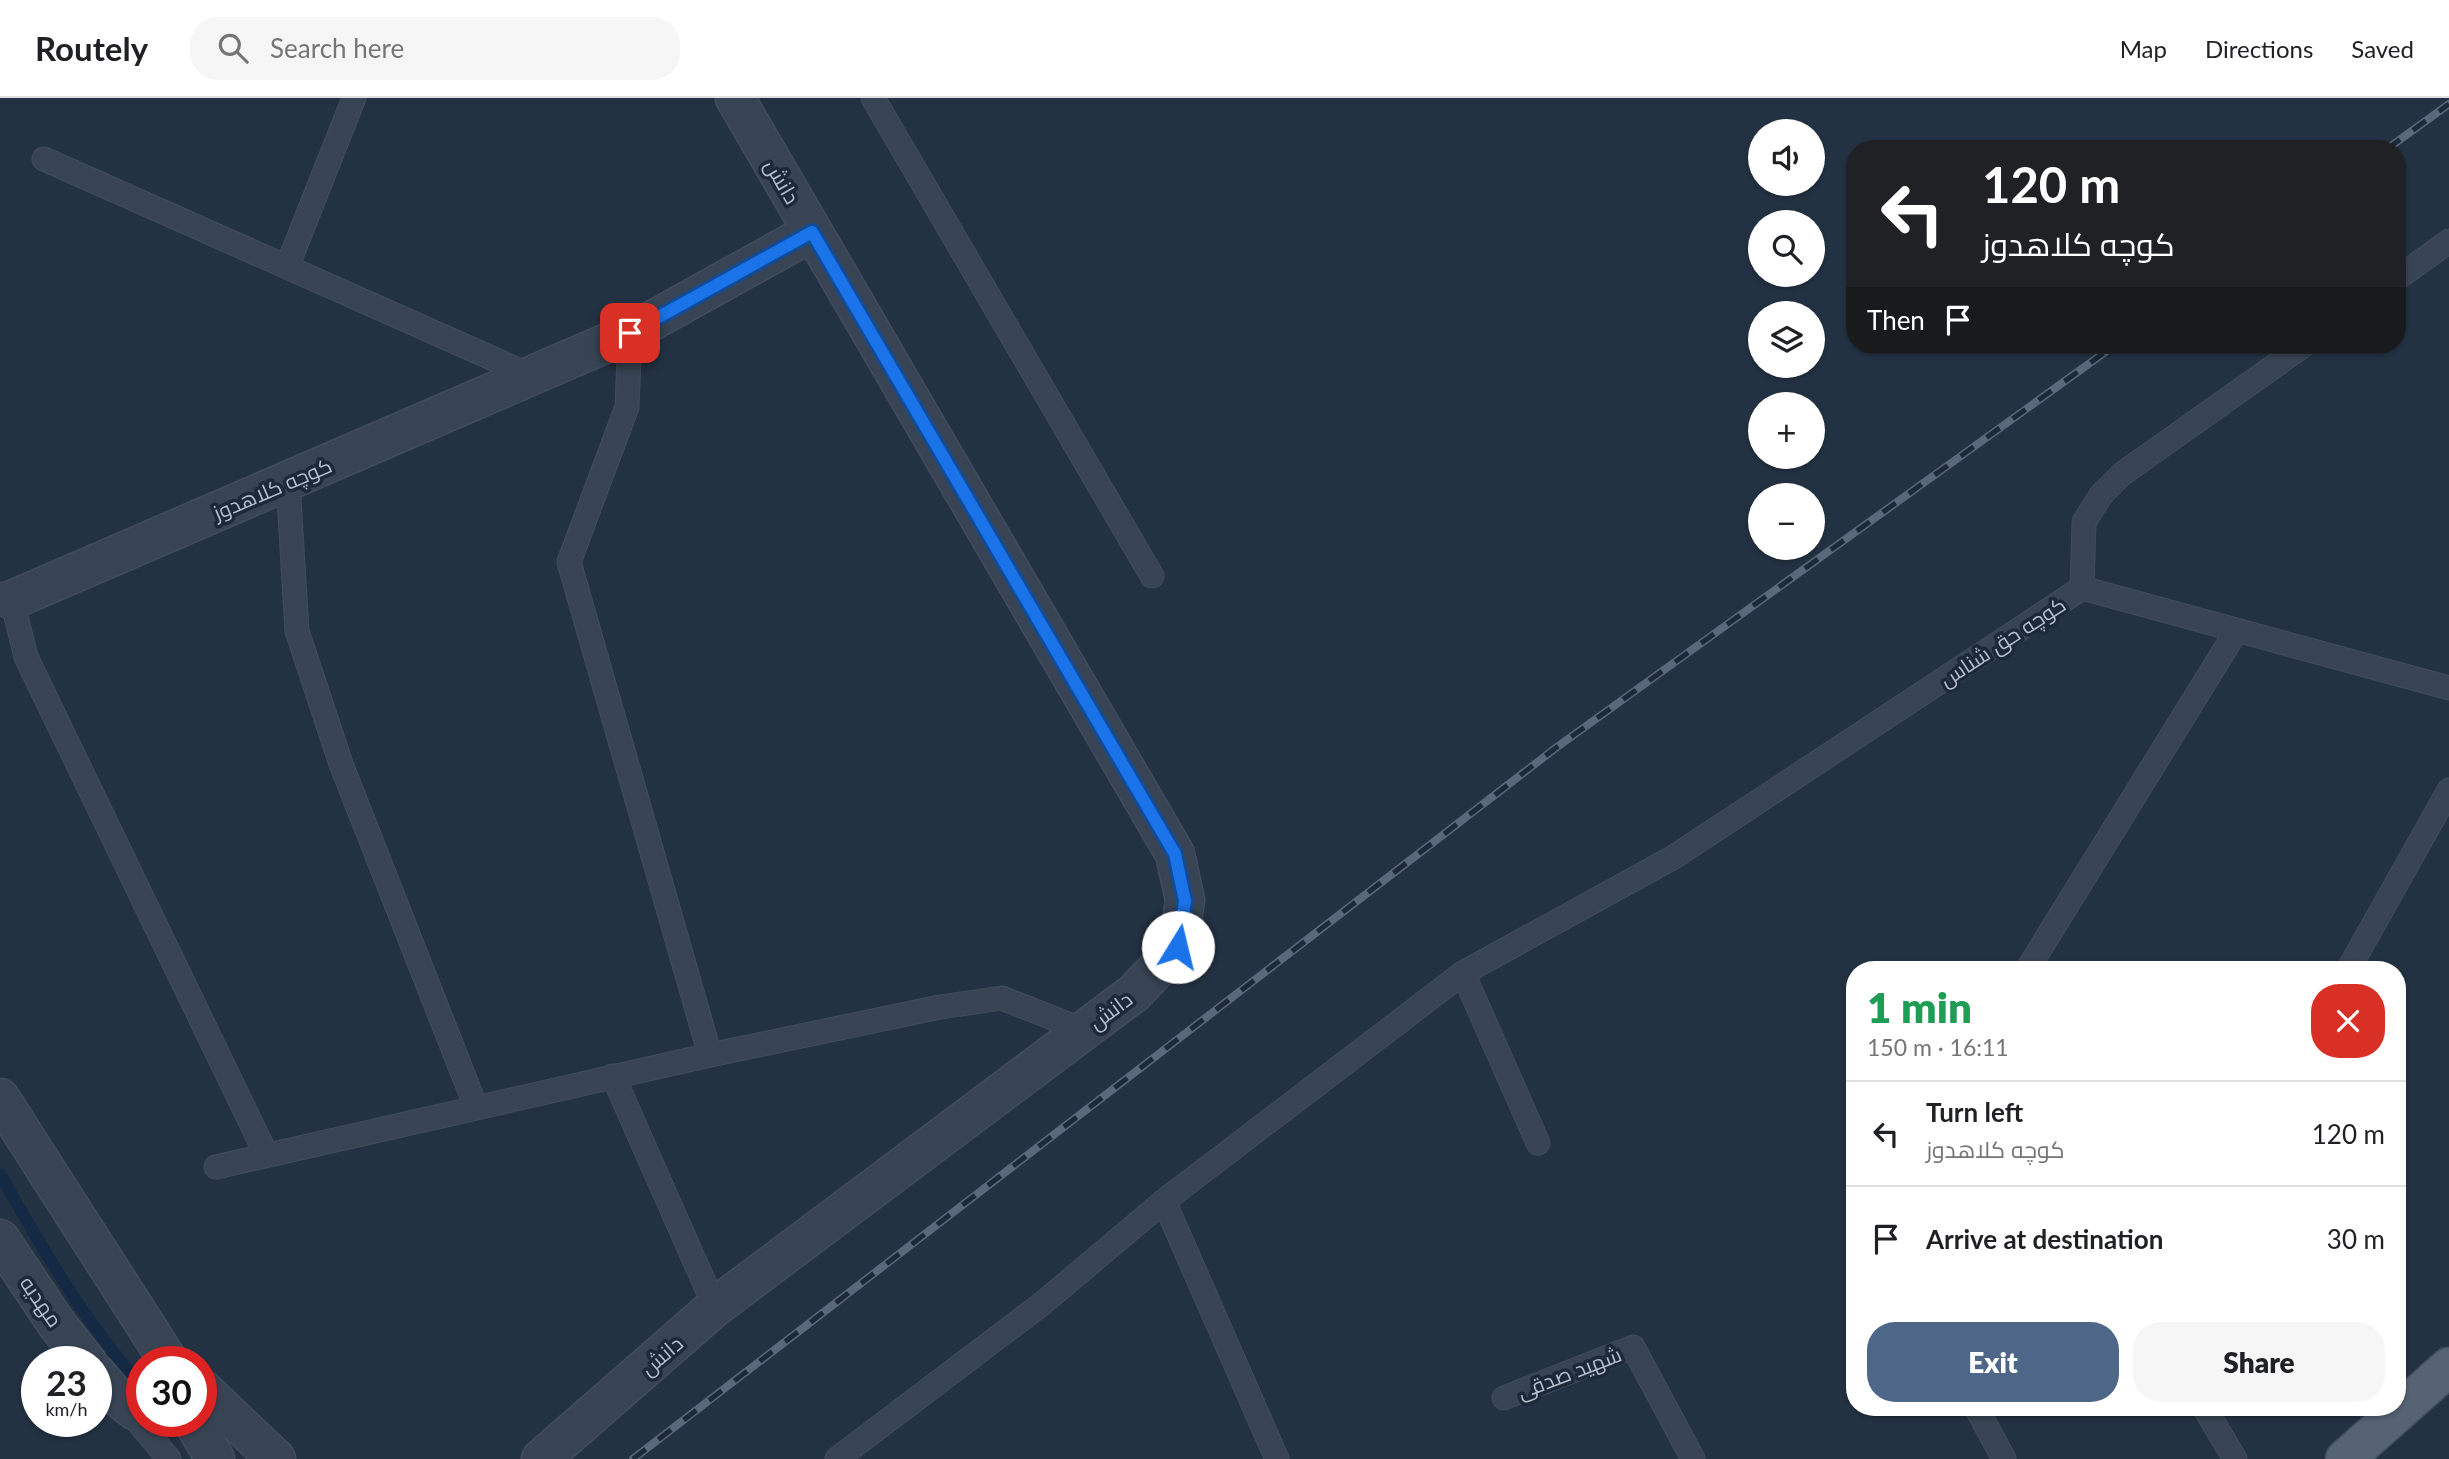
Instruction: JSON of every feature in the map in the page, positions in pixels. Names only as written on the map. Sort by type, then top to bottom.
[{"type":"main road","points":[[2406,1405],[2449,1367]]},
{"type":"main road","points":[[2345,1459],[2394,1416]]},
{"type":"street","name":"دانش","points":[[541,1459],[715,1307],[1134,993],[1178,947],[1185,901],[1175,854],[735,98]]},
{"type":"street","name":"کوچه کلاهدوز","points":[[6,597],[288,482],[630,333],[812,232]]},
{"type":"street","points":[[0,1098],[162,1346]]},
{"type":"street","name":"مهدیه","points":[[0,1239],[74,1346]]},
{"type":"street","points":[[217,1403],[276,1459]]},
{"type":"street","points":[[203,1437],[215,1459]]},
{"type":"lane","points":[[287,267],[354,98]]},
{"type":"lane","points":[[873,98],[1152,576]]},
{"type":"lane","points":[[44,159],[532,376]]},
{"type":"lane","points":[[2406,272],[2449,241]]},
{"type":"lane","points":[[630,333],[627,407],[569,562],[710,1055]]},
{"type":"lane","points":[[2082,588],[2084,522],[2101,495],[2122,474],[2291,354]]},
{"type":"lane","points":[[288,482],[297,631],[341,764],[476,1107]]},
{"type":"lane","name":"کوچه حق شناس","points":[[837,1459],[1043,1303],[1164,1201],[1463,973],[1674,857],[2082,588],[2449,688]]},
{"type":"lane","points":[[6,597],[26,657],[265,1154]]},
{"type":"lane","points":[[2032,961],[2237,630]]},
{"type":"lane","points":[[2353,961],[2449,790]]},
{"type":"lane","points":[[1463,973],[1538,1143]]},
{"type":"lane","points":[[216,1167],[613,1076],[940,1007],[1002,998],[1083,1030]]},
{"type":"lane","points":[[613,1076],[715,1307]]},
{"type":"lane","points":[[1164,1201],[1277,1459]]},
{"type":"lane","name":"شهید صدقی","points":[[1504,1398],[1633,1347],[1693,1459]]},
{"type":"lane","points":[[117,1393],[169,1459]]},
{"type":"lane","points":[[1981,1416],[2004,1459]]},
{"type":"lane","points":[[2209,1416],[2235,1459]]},
{"type":"waterway","points":[[0,1174],[83,1311],[126,1368]]},
{"type":"railway","points":[[2399,140],[2449,104]]},
{"type":"railway","points":[[633,1459],[1557,747],[2103,354]]},
{"type":"route","points":[[630,333],[812,232],[1175,854],[1185,901],[1178,947]]}]
